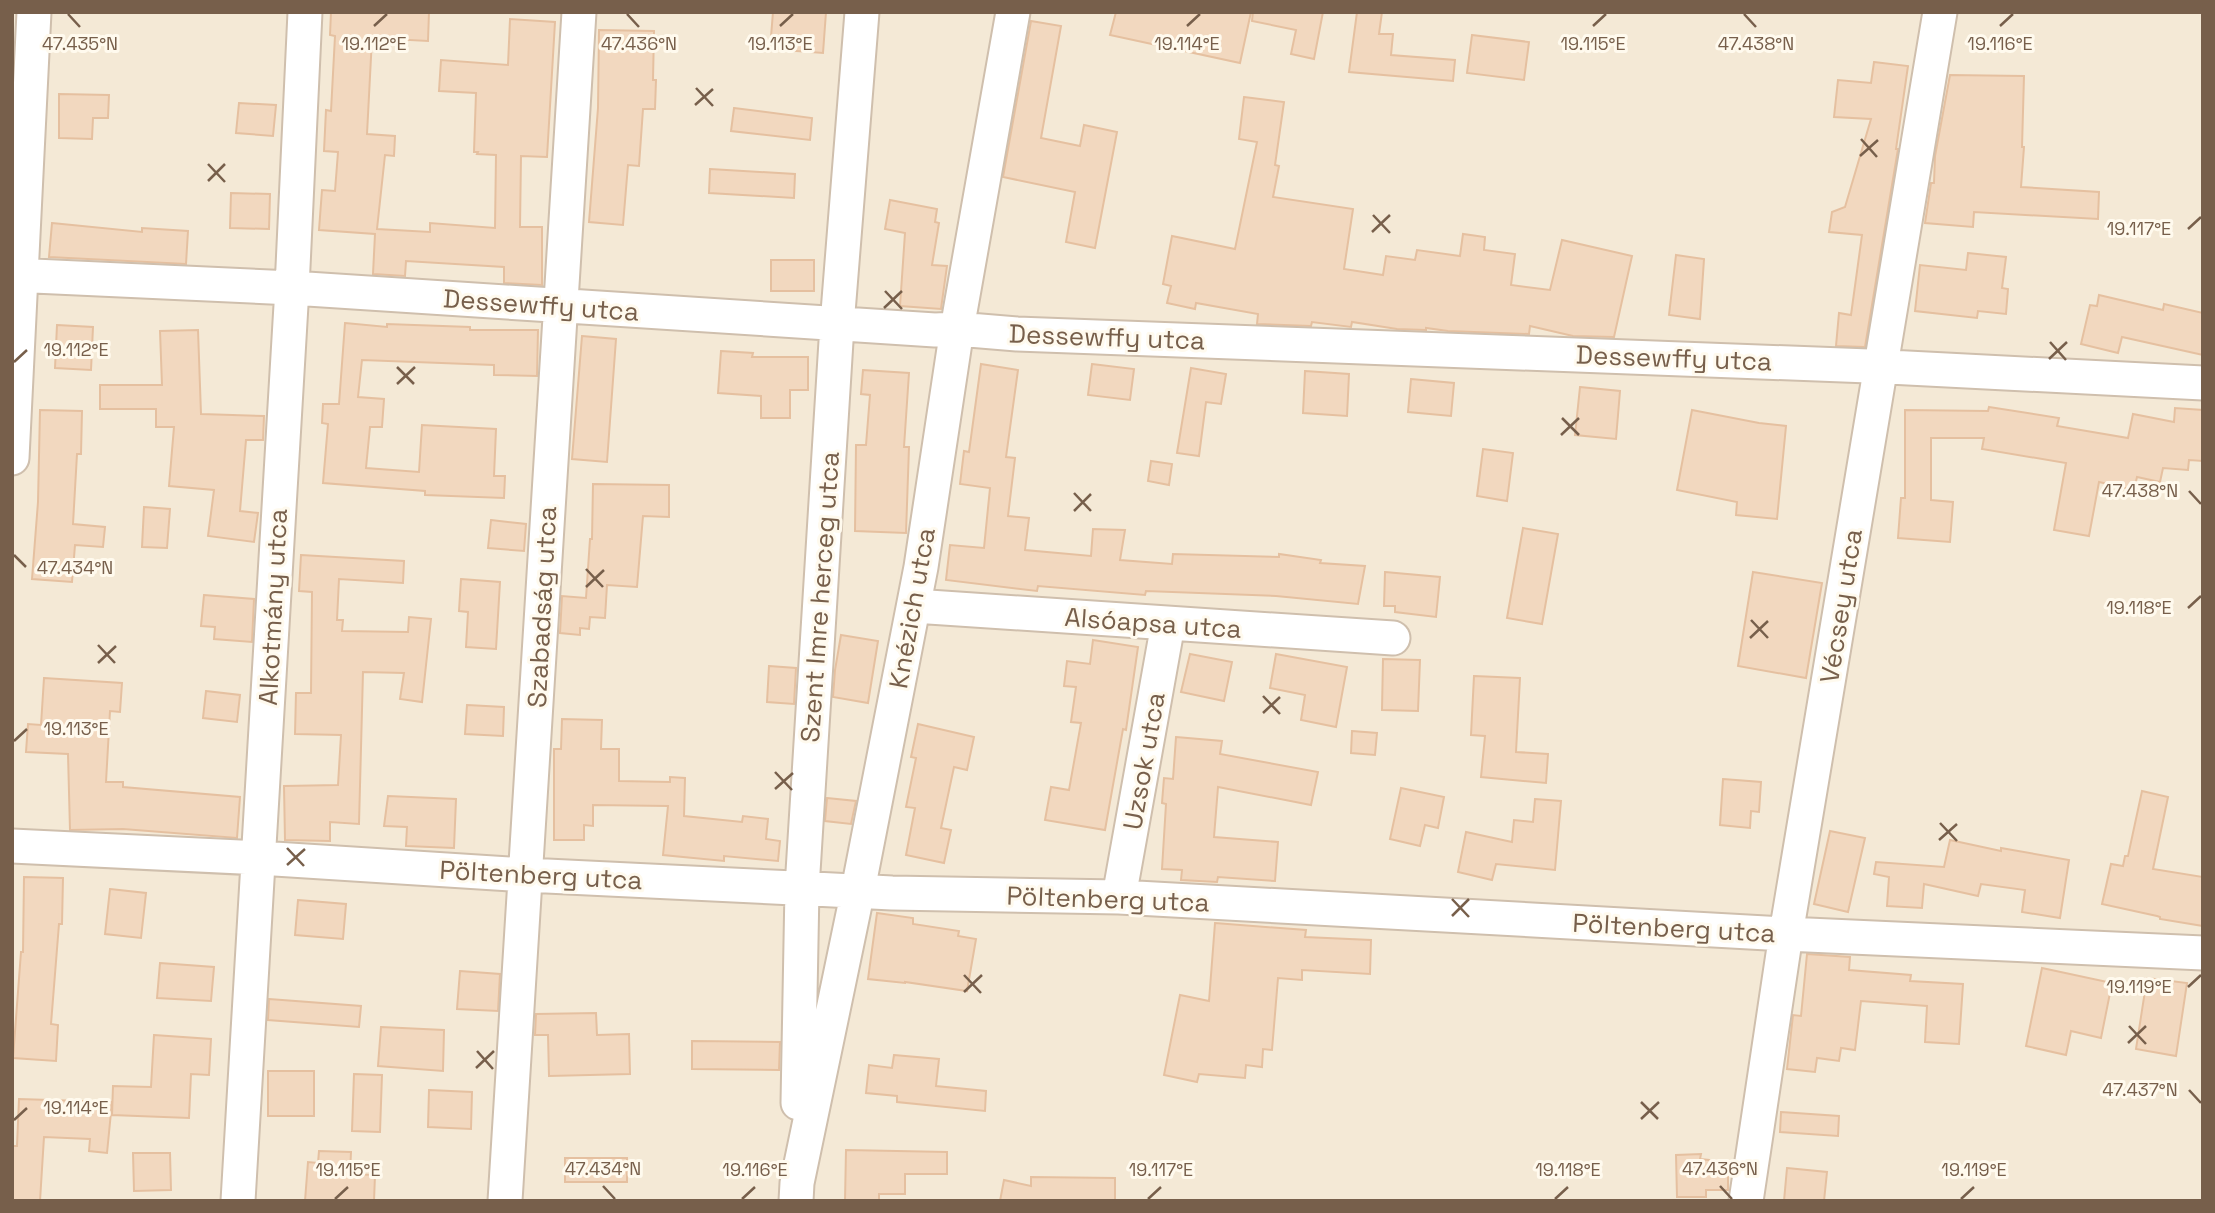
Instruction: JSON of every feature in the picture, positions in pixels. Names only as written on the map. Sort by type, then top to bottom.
[{"type":"street","points":[[12,458],[17,275],[34,12]]},
{"type":"street","name":"Alkotmány utca","points":[[238,1201],[292,288],[305,12]]},
{"type":"street","name":"Szabadság utca","points":[[505,1201],[579,12]]},
{"type":"street","name":"Szent Imre herceg utca","points":[[797,1192],[802,888],[837,325],[862,12]]},
{"type":"street","name":"Knézich utca","points":[[797,1192],[914,606],[957,329],[1013,12]]},
{"type":"street","name":"Vécsey utca","points":[[1746,1201],[1786,934],[1940,12]]},
{"type":"street","name":"Dessewffy utca","points":[[17,275],[292,288],[837,325],[1017,334],[1881,366],[2203,383]]},
{"type":"street","name":"Alsóapsa utca","points":[[914,606],[1393,638]]},
{"type":"street","name":"Uzsok utca","points":[[1119,897],[1168,624]]},
{"type":"street","name":"Pöltenberg utca","points":[[12,846],[526,875],[802,888],[1119,897],[1786,934],[2203,953]]},
{"type":"shaded area","points":[[12,12],[2203,12],[2203,1201],[12,1201]]},
{"type":"building","points":[[331,12],[429,12],[428,41],[372,38],[367,134],[395,136],[394,156],[385,155],[377,229],[430,232],[430,223],[495,228],[496,155],[474,152],[476,93],[439,91],[441,60],[508,65],[510,19],[555,22],[547,157],[521,156],[520,227],[542,227],[542,285],[504,283],[504,267],[406,261],[405,276],[373,274],[375,234],[319,230],[322,190],[335,191],[338,152],[324,151],[326,110],[331,111],[335,36],[330,35]]},
{"type":"building","points":[[773,12],[826,12],[823,53],[770,49]]},
{"type":"building","points":[[1116,12],[1251,12],[1240,63],[1110,35]]},
{"type":"building","points":[[1253,12],[1323,12],[1314,59],[1291,54],[1296,30],[1252,21]]},
{"type":"building","points":[[1357,12],[1382,12],[1379,34],[1393,34],[1391,55],[1455,60],[1453,81],[1349,72]]},
{"type":"building","points":[[1031,21],[1061,26],[1041,138],[1080,146],[1084,125],[1117,132],[1095,248],[1066,242],[1075,192],[1003,177]]},
{"type":"building","points":[[599,30],[654,31],[655,109],[643,109],[639,166],[628,165],[623,225],[589,222],[598,108]]},
{"type":"building","points":[[1472,35],[1529,42],[1524,80],[1467,73]]},
{"type":"building","points":[[1874,62],[1908,66],[1898,149],[1865,347],[1836,346],[1839,313],[1851,315],[1862,235],[1829,232],[1832,212],[1845,207],[1871,119],[1834,117],[1838,80],[1871,83]]},
{"type":"building","points":[[1950,75],[2024,76],[2021,187],[2099,192],[2098,219],[1974,212],[1973,227],[1925,223],[1931,183],[1934,183],[1935,156]]},
{"type":"building","points":[[59,94],[109,95],[108,118],[93,118],[92,139],[59,138]]},
{"type":"building","points":[[1244,97],[1284,102],[1275,165],[1279,166],[1273,197],[1353,209],[1344,269],[1383,275],[1386,256],[1415,260],[1417,250],[1460,256],[1463,234],[1485,237],[1484,250],[1515,254],[1511,285],[1550,290],[1562,240],[1632,256],[1614,337],[1573,336],[1530,326],[1529,334],[1397,329],[1352,322],[1351,327],[1312,322],[1311,326],[1257,324],[1258,314],[1196,303],[1195,309],[1167,303],[1171,286],[1163,284],[1172,236],[1235,249],[1257,142],[1239,139]]},
{"type":"building","points":[[239,103],[276,105],[273,136],[236,133]]},
{"type":"building","points":[[734,108],[812,118],[810,140],[731,131]]},
{"type":"building","points":[[710,169],[795,174],[794,198],[709,193]]},
{"type":"building","points":[[231,193],[270,194],[269,229],[230,228]]},
{"type":"building","points":[[890,200],[937,209],[935,222],[939,223],[932,265],[947,266],[941,309],[900,306],[905,233],[885,229]]},
{"type":"building","points":[[52,223],[142,232],[142,228],[188,231],[186,264],[49,257]]},
{"type":"building","points":[[1968,253],[2006,257],[2002,288],[2008,289],[2006,314],[1978,311],[1977,318],[1915,311],[1920,265],[1966,270]]},
{"type":"building","points":[[1676,255],[1704,259],[1700,319],[1669,315]]},
{"type":"building","points":[[771,260],[814,260],[814,291],[771,291]]},
{"type":"building","points":[[2099,295],[2163,310],[2164,304],[2203,313],[2203,355],[2122,337],[2118,353],[2081,344],[2090,305],[2097,306]]},
{"type":"building","points":[[345,323],[387,327],[387,324],[470,327],[470,330],[538,330],[537,376],[494,375],[494,365],[362,360],[358,397],[384,399],[382,427],[370,427],[366,468],[419,472],[422,425],[496,429],[494,476],[505,476],[504,498],[425,495],[425,491],[323,483],[328,424],[322,423],[323,404],[339,404]]},
{"type":"building","points":[[57,325],[93,327],[91,370],[55,368]]},
{"type":"building","points":[[198,330],[201,414],[264,416],[263,440],[246,440],[240,511],[258,513],[254,542],[208,536],[214,490],[169,486],[174,427],[156,427],[156,409],[100,409],[100,385],[162,385],[160,331]]},
{"type":"building","points":[[582,336],[616,339],[607,462],[572,459]]},
{"type":"building","points":[[721,351],[753,353],[752,357],[808,357],[808,390],[790,390],[790,418],[761,418],[761,396],[718,393]]},
{"type":"building","points":[[981,364],[1018,370],[1006,457],[1015,458],[1008,516],[1029,518],[1025,550],[1091,556],[1093,529],[1125,530],[1120,560],[1172,564],[1173,554],[1279,557],[1279,554],[1321,560],[1320,563],[1365,566],[1358,604],[1276,596],[1146,591],[1145,595],[1038,586],[1037,591],[946,580],[950,545],[984,548],[990,488],[960,484],[964,451],[969,452]]},
{"type":"building","points":[[1092,364],[1134,369],[1130,400],[1088,395]]},
{"type":"building","points":[[1191,368],[1226,374],[1221,404],[1206,402],[1199,456],[1177,453]]},
{"type":"building","points":[[863,370],[909,373],[904,447],[909,447],[906,533],[855,531],[856,445],[866,445],[870,395],[861,394]]},
{"type":"building","points":[[1305,371],[1349,374],[1347,416],[1303,413]]},
{"type":"building","points":[[1411,379],[1454,383],[1451,416],[1408,412]]},
{"type":"building","points":[[1580,387],[1620,391],[1616,439],[1575,435]]},
{"type":"building","points":[[1989,407],[2059,418],[2057,426],[2128,438],[2133,414],[2174,422],[2175,408],[2203,410],[2203,461],[2189,460],[2188,470],[2163,468],[2160,482],[2137,477],[2134,490],[2099,482],[2089,536],[2054,530],[2066,463],[1982,449],[1984,438],[1931,438],[1931,500],[1953,502],[1950,542],[1898,538],[1901,498],[1905,498],[1905,410],[1988,411]]},
{"type":"building","points":[[40,410],[82,411],[81,454],[77,454],[73,524],[105,527],[103,547],[75,545],[72,582],[32,579],[38,502]]},
{"type":"building","points":[[1692,410],[1786,426],[1777,519],[1736,515],[1737,502],[1677,490]]},
{"type":"building","points":[[1483,449],[1513,453],[1507,501],[1477,496]]},
{"type":"building","points":[[1151,461],[1172,464],[1169,485],[1148,481]]},
{"type":"building","points":[[593,484],[669,485],[669,517],[643,516],[637,587],[607,585],[605,618],[590,617],[589,629],[580,628],[580,635],[560,633],[562,596],[586,598],[592,539]]},
{"type":"building","points":[[144,507],[170,509],[167,548],[142,547]]},
{"type":"building","points":[[491,520],[526,524],[524,551],[488,548]]},
{"type":"building","points":[[1523,528],[1558,534],[1542,624],[1507,618]]},
{"type":"building","points":[[301,555],[404,561],[403,583],[339,579],[337,620],[343,620],[342,631],[408,632],[409,617],[431,619],[422,702],[400,699],[404,673],[363,672],[359,824],[330,822],[330,841],[285,840],[284,786],[338,785],[341,735],[295,734],[296,693],[311,693],[312,592],[299,591]]},
{"type":"building","points":[[1385,572],[1440,577],[1436,617],[1395,612],[1395,606],[1384,606]]},
{"type":"building","points":[[1753,572],[1822,583],[1806,678],[1738,666]]},
{"type":"building","points":[[461,579],[500,582],[496,649],[466,647],[468,612],[459,611]]},
{"type":"building","points":[[204,595],[254,599],[252,642],[214,639],[215,627],[201,626]]},
{"type":"building","points":[[841,635],[878,641],[868,703],[833,697]]},
{"type":"building","points":[[1093,640],[1138,647],[1126,730],[1123,729],[1105,830],[1045,820],[1051,787],[1069,790],[1081,723],[1071,722],[1076,687],[1064,686],[1067,661],[1090,664]]},
{"type":"building","points":[[1190,654],[1232,662],[1224,701],[1181,692]]},
{"type":"building","points":[[1276,654],[1347,667],[1336,727],[1301,720],[1305,695],[1270,688]]},
{"type":"building","points":[[1383,659],[1420,660],[1418,711],[1382,710]]},
{"type":"building","points":[[769,666],[796,668],[794,704],[767,702]]},
{"type":"building","points":[[1474,676],[1520,678],[1516,752],[1548,754],[1546,783],[1481,777],[1485,736],[1471,735]]},
{"type":"building","points":[[44,678],[122,683],[120,712],[110,711],[106,782],[123,782],[123,787],[240,797],[237,838],[123,829],[70,830],[68,754],[26,752],[28,724],[41,725]]},
{"type":"building","points":[[206,691],[240,695],[237,722],[203,718]]},
{"type":"building","points":[[467,705],[504,707],[503,736],[465,734]]},
{"type":"building","points":[[562,719],[602,720],[601,749],[619,749],[619,781],[670,782],[670,777],[685,778],[684,816],[742,822],[743,816],[768,819],[766,839],[780,841],[778,861],[724,856],[724,861],[663,855],[668,806],[593,805],[593,826],[584,825],[584,840],[554,840],[554,749],[561,749]]},
{"type":"building","points":[[918,724],[974,737],[967,770],[954,767],[941,828],[951,830],[944,863],[906,855],[915,808],[906,807],[916,758],[911,757]]},
{"type":"building","points":[[1352,731],[1377,733],[1375,755],[1351,753]]},
{"type":"building","points":[[1176,737],[1222,741],[1220,754],[1318,772],[1311,805],[1218,787],[1214,837],[1278,842],[1275,881],[1218,877],[1217,882],[1181,880],[1182,870],[1162,869],[1166,804],[1162,803],[1164,778],[1173,779]]},
{"type":"building","points":[[1723,779],[1761,782],[1759,812],[1751,811],[1750,828],[1720,825]]},
{"type":"building","points":[[1401,788],[1444,797],[1438,828],[1425,825],[1420,846],[1390,839]]},
{"type":"building","points":[[2142,791],[2168,797],[2153,869],[2203,877],[2203,926],[2160,919],[2157,916],[2102,904],[2111,864],[2123,866],[2125,856],[2128,856]]},
{"type":"building","points":[[388,796],[456,799],[454,848],[406,846],[407,827],[384,826]]},
{"type":"building","points":[[827,798],[856,801],[851,824],[825,821]]},
{"type":"building","points":[[1535,799],[1561,801],[1555,870],[1496,864],[1492,880],[1458,872],[1466,832],[1512,842],[1514,820],[1533,822]]},
{"type":"building","points":[[1830,831],[1865,838],[1848,912],[1814,904]]},
{"type":"building","points":[[1950,840],[2001,851],[2001,848],[2069,860],[2060,918],[2022,912],[2025,890],[1981,884],[1978,896],[1924,884],[1922,908],[1887,906],[1889,877],[1874,874],[1876,862],[1944,867]]},
{"type":"building","points":[[24,877],[63,878],[62,924],[59,924],[51,1024],[58,1025],[56,1061],[13,1058],[23,952]]},
{"type":"building","points":[[110,889],[146,893],[141,938],[105,934]]},
{"type":"building","points":[[298,900],[346,904],[343,939],[295,935]]},
{"type":"building","points":[[877,913],[913,918],[913,924],[959,931],[958,936],[976,939],[967,991],[868,979]]},
{"type":"building","points":[[1215,923],[1306,930],[1305,937],[1371,940],[1370,974],[1302,970],[1302,980],[1278,978],[1272,1050],[1263,1049],[1262,1067],[1246,1065],[1245,1078],[1199,1074],[1197,1082],[1164,1075],[1180,995],[1209,1001]]},
{"type":"building","points":[[1807,954],[1850,957],[1849,970],[1911,975],[1910,981],[1963,984],[1959,1044],[1925,1042],[1927,1006],[1861,1001],[1855,1050],[1841,1048],[1839,1061],[1817,1058],[1815,1072],[1787,1069],[1793,1015],[1801,1016]]},
{"type":"building","points":[[160,963],[214,967],[211,1001],[157,998]]},
{"type":"building","points":[[2042,968],[2112,983],[2101,1038],[2071,1031],[2066,1055],[2026,1046]]},
{"type":"building","points":[[460,971],[500,974],[498,1011],[457,1009]]},
{"type":"building","points":[[2147,978],[2187,983],[2176,1056],[2136,1049]]},
{"type":"building","points":[[269,999],[361,1006],[359,1027],[268,1020]]},
{"type":"building","points":[[596,1013],[597,1035],[629,1034],[630,1074],[549,1076],[548,1035],[535,1035],[536,1014]]},
{"type":"building","points":[[381,1027],[444,1030],[443,1071],[378,1066]]},
{"type":"building","points":[[154,1035],[211,1039],[209,1075],[191,1074],[189,1118],[112,1115],[113,1086],[151,1087]]},
{"type":"building","points":[[692,1041],[780,1042],[779,1070],[692,1069]]},
{"type":"building","points":[[894,1055],[939,1059],[936,1086],[986,1091],[985,1111],[897,1102],[897,1096],[866,1093],[869,1065],[892,1068]]},
{"type":"building","points":[[268,1071],[314,1071],[314,1116],[268,1116]]},
{"type":"building","points":[[354,1074],[382,1075],[380,1132],[352,1131]]},
{"type":"building","points":[[429,1090],[472,1092],[471,1129],[428,1127]]},
{"type":"building","points":[[19,1099],[112,1102],[107,1153],[89,1151],[90,1139],[44,1137],[40,1201],[12,1201],[12,1146],[17,1146]]},
{"type":"building","points":[[1781,1112],[1839,1116],[1838,1136],[1780,1132]]},
{"type":"building","points":[[846,1150],[947,1152],[947,1174],[905,1174],[905,1194],[879,1194],[879,1201],[845,1201]]},
{"type":"building","points":[[319,1151],[351,1152],[350,1174],[375,1175],[374,1201],[305,1201],[308,1162],[318,1163]]},
{"type":"building","points":[[133,1153],[170,1153],[171,1190],[134,1191]]},
{"type":"building","points":[[1701,1154],[1700,1159],[1728,1162],[1728,1190],[1706,1190],[1706,1197],[1677,1197],[1676,1155]]},
{"type":"building","points":[[565,1158],[627,1158],[627,1182],[565,1182]]},
{"type":"building","points":[[1787,1168],[1827,1172],[1824,1201],[1784,1201]]},
{"type":"building","points":[[1031,1177],[1115,1178],[1115,1201],[1000,1201],[1004,1180],[1031,1186]]}]
